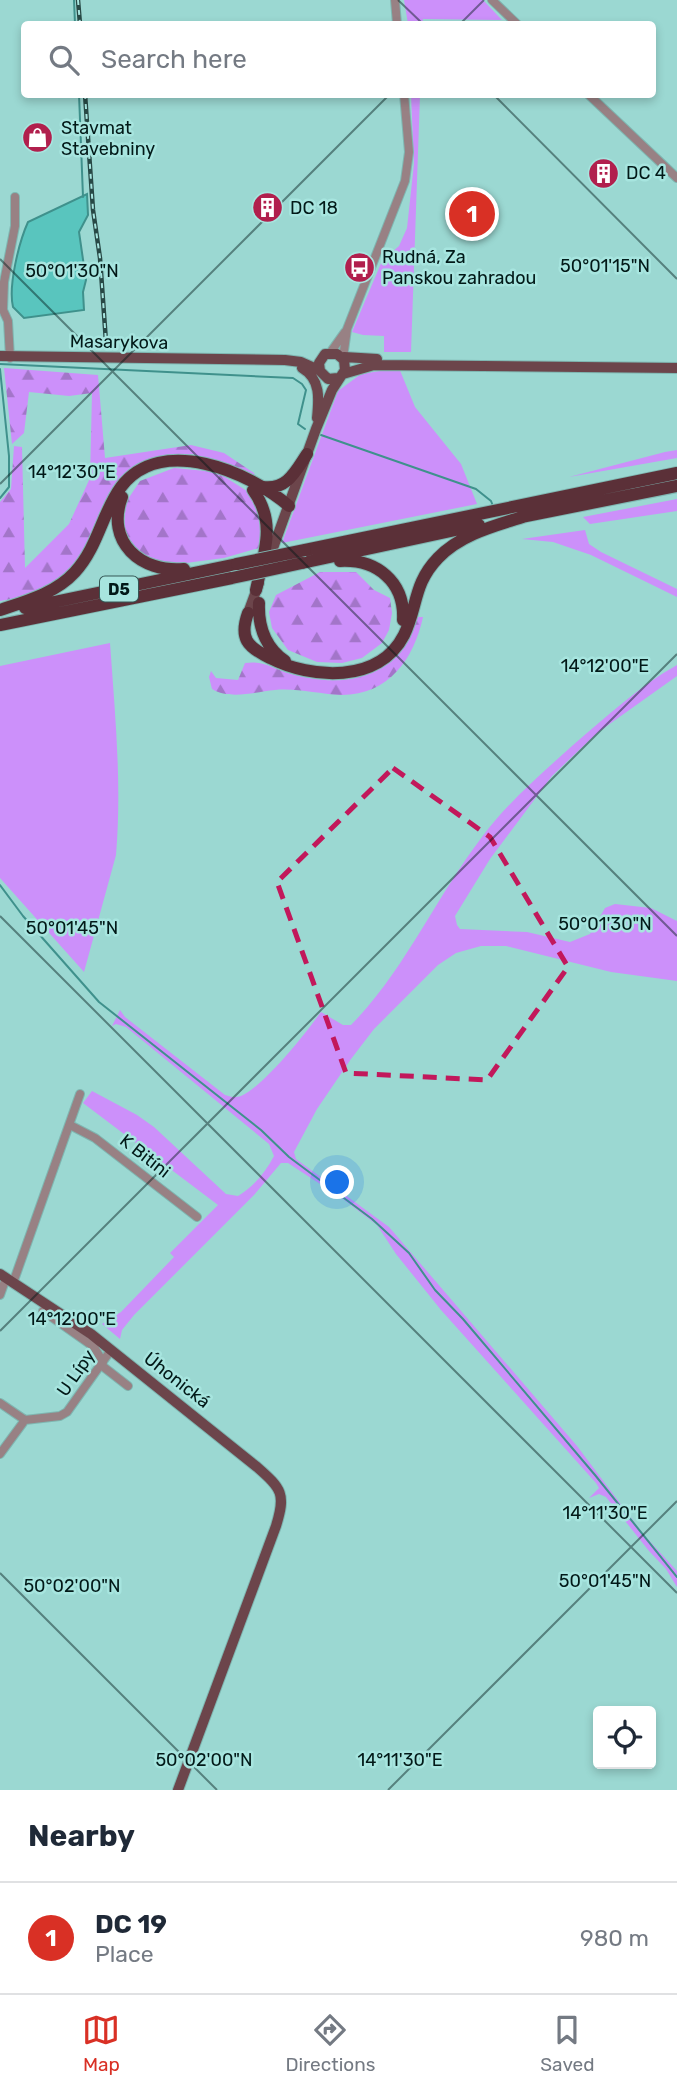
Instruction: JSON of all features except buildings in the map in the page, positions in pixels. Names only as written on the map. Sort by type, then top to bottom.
[{"type":"highway","points":[[258,488],[276,488],[287,482],[307,454]]},
{"type":"highway","points":[[0,611],[47,593],[71,576],[89,553],[119,490],[135,476],[159,464],[179,461],[206,463],[230,471],[258,488],[272,503],[289,506]]},
{"type":"highway","name":"D5","points":[[0,611],[677,473]]},
{"type":"highway","points":[[135,476],[121,498],[117,516],[121,536],[127,548],[137,558],[153,567],[169,570],[237,564]]},
{"type":"highway","name":"D5","points":[[0,625],[106,606],[677,486]]},
{"type":"highway","points":[[256,590],[268,531],[266,513],[258,488]]},
{"type":"highway","points":[[248,613],[243,631],[252,647],[284,664],[311,672],[352,671],[377,662],[392,650],[404,634],[422,580],[443,553],[475,533],[529,515]]},
{"type":"highway","points":[[302,563],[355,561],[369,564],[389,577],[398,590],[404,608],[402,628],[392,650]]},
{"type":"highway","points":[[259,603],[261,627],[271,647],[285,661],[311,672]]},
{"type":"main road","name":"Masarykova","points":[[237,360],[265,355],[326,355]]},
{"type":"main road","points":[[316,429],[322,374],[319,363],[326,355],[446,364]]},
{"type":"main road","points":[[248,613],[316,429],[345,366],[344,355]]},
{"type":"main road","name":"Masarykova","points":[[5,357],[297,361],[322,374]]},
{"type":"main road","points":[[237,360],[293,365],[304,369],[317,382],[318,410]]},
{"type":"main road","points":[[322,374],[332,380],[374,365],[677,368]]},
{"type":"main road","points":[[259,603],[272,554]]},
{"type":"main road","name":"Úhonická","points":[[7,1278],[63,1314],[111,1350],[257,1466],[276,1484],[282,1497],[276,1526],[178,1790]]},
{"type":"street","points":[[395,0],[397,21]]},
{"type":"street","points":[[492,0],[514,21]]},
{"type":"street","points":[[344,355],[347,329],[405,181],[409,152],[404,98]]},
{"type":"street","points":[[592,98],[677,178]]},
{"type":"street","points":[[5,357],[8,321],[3,310],[4,282],[15,226],[15,197]]},
{"type":"street","points":[[326,355],[347,329]]},
{"type":"street","points":[[0,1295],[70,1125],[80,1094]]},
{"type":"street","name":"K Bitíni","points":[[70,1125],[95,1138],[197,1217]]},
{"type":"street","points":[[43,1311],[94,1347],[102,1363],[128,1386]]},
{"type":"street","name":"U Lípy","points":[[24,1420],[60,1416],[68,1412],[111,1350]]},
{"type":"street","points":[[0,1403],[24,1420],[0,1454]]},
{"type":"highlighted area","points":[[393,768],[490,837],[568,967],[487,1080],[346,1073],[277,882]]},
{"type":"green space","points":[[404,0],[483,0],[502,20],[423,19],[408,21]]},
{"type":"green space","points":[[411,98],[420,98],[411,352],[384,352],[384,336],[352,332],[382,261],[399,246],[407,228],[414,164]]},
{"type":"green space","points":[[4,368],[98,375],[105,458],[191,445],[224,453],[254,473],[256,478],[193,454],[157,458],[140,465],[96,539],[65,576],[42,589],[0,601],[0,502],[11,489],[14,446],[22,447],[25,568],[69,524],[90,478],[92,393],[69,396],[29,392],[24,433],[12,444]]},
{"type":"green space","points":[[399,368],[415,407],[461,464],[477,504],[282,543],[338,391],[361,374]]},
{"type":"green space","points":[[677,450],[677,458],[569,477],[665,452]]},
{"type":"green space","points":[[174,468],[217,472],[247,491],[262,515],[259,548],[224,558],[163,566],[135,552],[124,527],[126,502],[140,481]]},
{"type":"green space","points":[[677,499],[677,511],[590,524],[583,517]]},
{"type":"green space","points":[[585,530],[589,544],[677,589],[677,597],[591,555],[553,542],[522,539]]},
{"type":"green space","points":[[320,572],[356,572],[374,590],[390,598],[392,613],[389,630],[382,643],[362,658],[342,663],[317,662],[288,650],[272,628],[269,612],[276,595]]},
{"type":"green space","points":[[414,617],[423,617],[413,647],[396,672],[372,689],[357,694],[340,695],[275,690],[235,695],[212,689],[209,677],[211,671],[216,678],[238,680],[245,663],[252,662],[313,679],[360,677],[385,663]]},
{"type":"green space","points":[[110,643],[118,775],[116,855],[84,972],[0,878],[0,666]]},
{"type":"green space","points":[[677,665],[677,676],[597,733],[552,776],[490,859],[455,916],[460,929],[527,932],[570,942],[590,934],[605,908],[615,904],[651,908],[677,921],[677,981],[611,972],[506,946],[481,946],[456,953],[438,965],[374,1029],[317,1109],[294,1152],[296,1159],[389,1227],[577,1446],[644,1535],[677,1571],[677,1587],[666,1569],[606,1497],[599,1494],[589,1498],[599,1488],[596,1483],[441,1310],[396,1254],[377,1225],[288,1163],[281,1163],[254,1195],[134,1315],[122,1330],[120,1339],[102,1324],[121,1312],[174,1257],[170,1253],[218,1205],[83,1103],[92,1091],[137,1115],[154,1127],[226,1194],[238,1196],[244,1192],[259,1179],[274,1156],[269,1144],[126,1027],[116,1024],[112,1026],[120,1010],[125,1017],[225,1095],[239,1097],[261,1082],[321,1012],[343,1025],[351,1025],[388,981],[465,860],[503,812],[536,778],[610,713]]},
{"type":"water","points":[[87,194],[88,215],[79,232],[86,280],[83,292],[84,310],[24,318],[13,307],[12,288],[18,252],[28,222]]},
{"type":"waterway","points":[[74,0],[75,21]]},
{"type":"waterway","points":[[79,98],[83,197]]},
{"type":"waterway","points":[[0,364],[293,378],[306,390],[298,424],[305,429]]},
{"type":"waterway","points":[[0,369],[9,456],[9,487],[0,498]]},
{"type":"waterway","points":[[321,435],[476,489],[491,501],[493,506]]},
{"type":"waterway","points":[[0,885],[23,916],[99,1002],[261,1130],[289,1157],[372,1219],[409,1253],[435,1290],[463,1319],[595,1475],[677,1577]]},
{"type":"railway","points":[[78,0],[80,21]]},
{"type":"railway","points":[[85,98],[106,342]]},
{"type":"place","name":"Stavmat Stavebniny","points":[[38,138]]},
{"type":"place","name":"DC 4","points":[[603,173]]},
{"type":"place","name":"DC 18","points":[[267,208]]},
{"type":"place","name":"DC 19","points":[[472,214]]},
{"type":"place","name":"Rudná, Za Panskou zahradou","points":[[359,267]]}]
